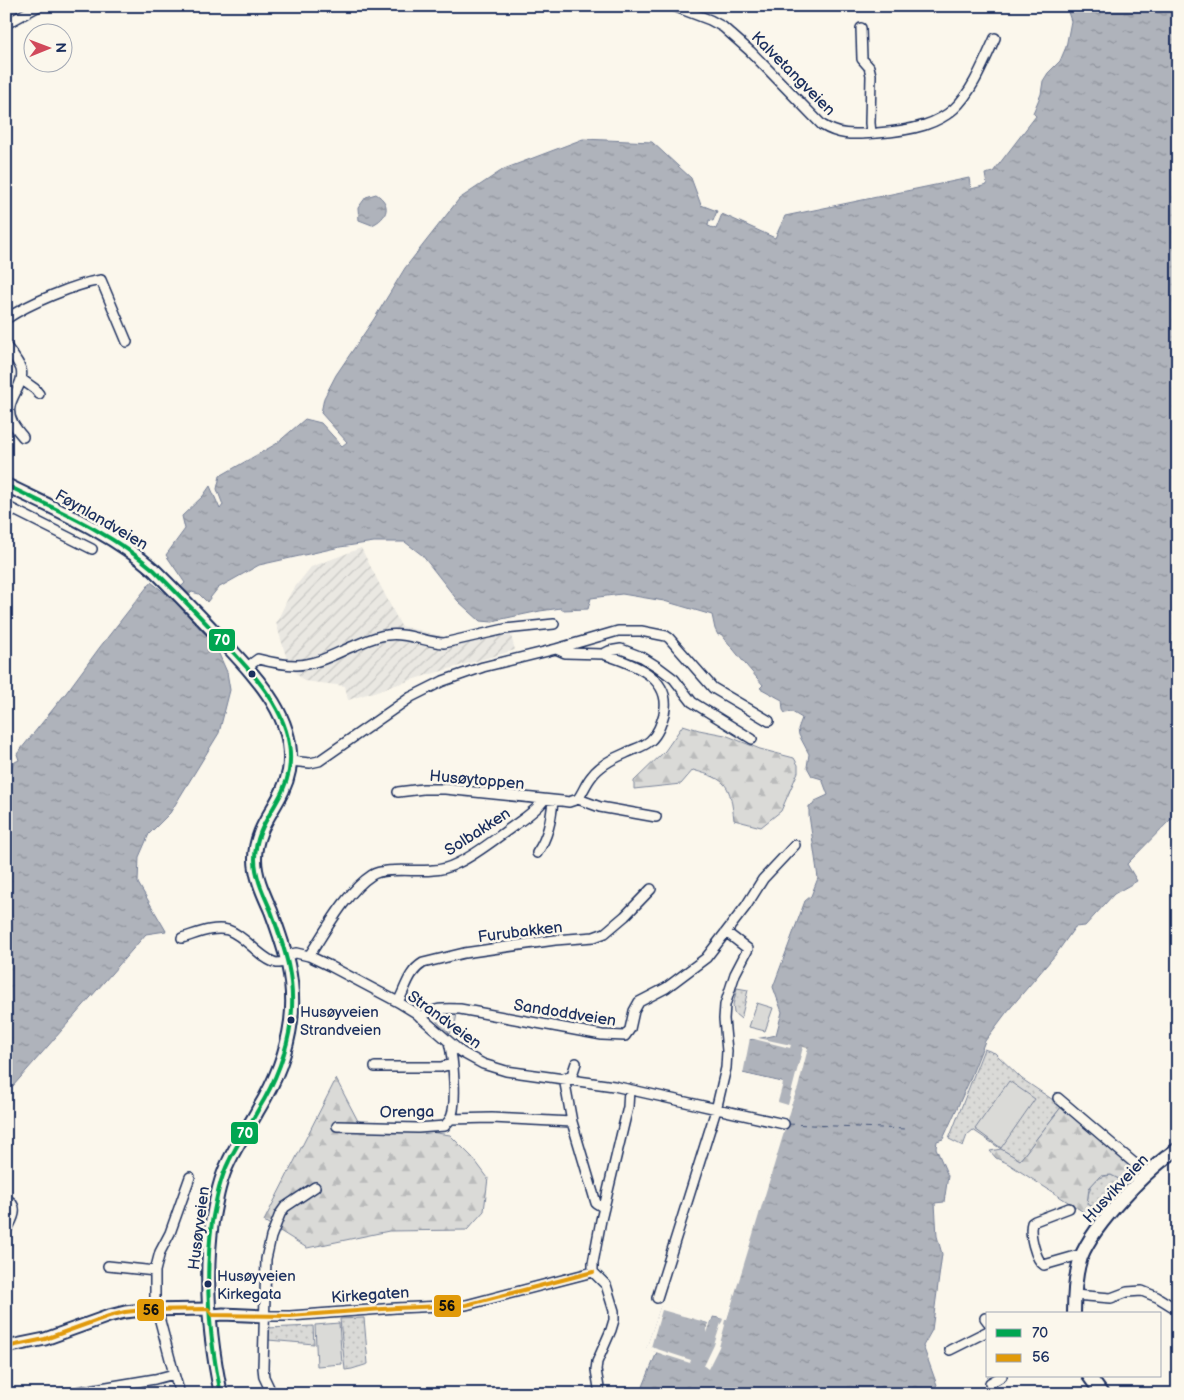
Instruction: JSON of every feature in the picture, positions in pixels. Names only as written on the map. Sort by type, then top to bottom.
[{"type":"main road","name":"Føynlandveien","points":[[6,485],[125,547],[154,570],[179,596]]},
{"type":"main road","name":"Husøyveien","points":[[179,596],[263,687],[281,717],[288,740],[290,761],[282,792],[260,832],[255,859],[260,883],[288,958],[292,1002],[290,1022],[286,1044],[269,1092],[230,1159],[217,1191],[209,1246],[207,1284],[208,1309],[221,1394]]},
{"type":"main road","name":"Husvikveien","points":[[1074,1312],[1077,1272],[1082,1256],[1099,1226],[1117,1204],[1147,1174],[1178,1149]]},
{"type":"main road","points":[[1090,1378],[1102,1394]]},
{"type":"street","points":[[6,24],[39,6]]},
{"type":"street","name":"Kalvetangveien","points":[[673,6],[723,27],[750,51],[822,125],[836,132],[854,134],[890,132],[923,126],[938,120],[952,111],[974,84],[995,38]]},
{"type":"street","points":[[861,28],[862,59],[869,67],[870,75],[871,133]]},
{"type":"street","points":[[6,319],[87,282],[101,280],[127,342]]},
{"type":"street","points":[[6,346],[21,370],[21,379],[10,401],[9,425],[23,437]]},
{"type":"street","points":[[21,379],[39,394]]},
{"type":"street","points":[[6,506],[92,549]]},
{"type":"street","points":[[247,668],[258,659],[285,665],[298,665],[318,661],[363,642],[386,635],[404,635],[444,643],[505,629],[554,624]]},
{"type":"street","points":[[290,761],[319,761],[411,697],[443,681],[483,667],[556,649],[618,630],[636,630],[659,634],[669,638],[713,688],[769,721]]},
{"type":"street","points":[[556,649],[564,653],[604,654],[644,671],[663,690],[666,707],[658,731],[650,741],[607,762],[593,774],[578,799]]},
{"type":"street","points":[[604,654],[621,649],[642,657],[674,679],[692,702],[752,739]]},
{"type":"street","name":"Husøytoppen","points":[[398,792],[445,789],[569,802],[578,799],[600,807],[656,817]]},
{"type":"street","points":[[537,853],[543,845],[548,831],[548,800]]},
{"type":"street","name":"Solbakken","points":[[309,956],[347,898],[374,874],[382,871],[418,872],[449,868],[499,837],[548,800]]},
{"type":"street","name":"Sandoddveien","points":[[420,1018],[435,1010],[447,1008],[460,1009],[602,1035],[625,1036],[630,1029],[634,1011],[639,1002],[666,988],[706,958],[746,906],[763,879],[795,845]]},
{"type":"street","name":"Furubakken","points":[[398,1002],[411,974],[423,963],[464,953],[555,940],[594,937],[605,933],[625,916],[651,889]]},
{"type":"street","points":[[182,938],[205,931],[228,930],[244,939],[270,960],[279,963],[288,958]]},
{"type":"street","points":[[657,1298],[716,1110],[726,1068],[725,1005],[732,980],[748,949],[726,932]]},
{"type":"street","name":"Strandveien","points":[[288,958],[296,953],[309,956],[398,1002],[467,1056],[483,1064],[506,1071],[629,1089],[784,1124]]},
{"type":"street","name":"Orenga","points":[[337,1126],[431,1128],[445,1126],[450,1119],[454,1089],[449,1041]]},
{"type":"street","points":[[576,1063],[572,1075],[564,1078],[572,1122],[596,1202],[604,1208]]},
{"type":"street","points":[[375,1067],[441,1067],[452,1064]]},
{"type":"street","points":[[600,1394],[596,1370],[597,1362],[611,1330],[614,1311],[606,1285],[594,1272],[593,1263],[628,1107],[629,1089]]},
{"type":"street","points":[[1058,1098],[1147,1174]]},
{"type":"street","points":[[450,1119],[482,1118],[572,1122]]},
{"type":"street","points":[[180,1394],[155,1302],[155,1271],[160,1252],[170,1232],[190,1177]]},
{"type":"street","points":[[272,1394],[264,1377],[266,1259],[276,1222],[285,1207],[315,1187]]},
{"type":"street","points":[[6,1200],[10,1201],[15,1211],[14,1217],[6,1231]]},
{"type":"street","points":[[1069,1208],[1035,1221],[1032,1223],[1030,1233],[1040,1263],[1044,1265],[1071,1257],[1082,1256]]},
{"type":"street","points":[[108,1266],[155,1271]]},
{"type":"street","name":"Kirkegaten","points":[[6,1346],[57,1336],[109,1316],[125,1312],[208,1309],[212,1315],[290,1316],[466,1305],[594,1272]]},
{"type":"street","points":[[1074,1295],[1111,1298],[1127,1292],[1142,1291],[1157,1297],[1178,1310]]},
{"type":"street","points":[[950,1350],[986,1331]]},
{"type":"street","points":[[65,1394],[174,1374]]},
{"type":"street","points":[[990,1383],[999,1378]]},
{"type":"shaded area","points":[[361,548],[401,626],[445,637],[508,625],[515,650],[348,700],[345,686],[304,681],[289,666],[276,623],[291,592],[311,567]]},
{"type":"green space","points":[[683,725],[725,735],[760,749],[794,758],[798,765],[798,772],[781,811],[761,827],[734,820],[731,798],[725,785],[714,777],[693,770],[681,784],[634,789],[634,781],[665,751]]},
{"type":"green space","points":[[737,988],[748,990],[741,1019],[734,1013],[733,1005]]},
{"type":"green space","points":[[757,1003],[773,1008],[765,1031],[749,1027]]},
{"type":"green space","points":[[438,1012],[457,1013],[455,1025],[450,1034],[437,1022]]},
{"type":"green space","points":[[984,1049],[995,1053],[1022,1079],[1062,1106],[1020,1160],[973,1130],[967,1135],[963,1146],[949,1139]]},
{"type":"green space","points":[[336,1079],[358,1121],[450,1135],[473,1158],[488,1178],[484,1211],[467,1230],[389,1231],[307,1248],[264,1221]]},
{"type":"green space","points":[[1009,1081],[1035,1099],[1001,1148],[975,1129]]},
{"type":"green space","points":[[1062,1106],[1141,1172],[1118,1193],[1121,1180],[1111,1175],[1100,1176],[1089,1188],[1087,1204],[1103,1211],[1097,1224],[1093,1218],[1007,1163],[996,1158],[990,1151],[1001,1149],[1020,1160]]},
{"type":"green space","points":[[1111,1175],[1121,1180],[1118,1193],[1103,1211],[1087,1204],[1090,1188],[1093,1184],[1100,1178]]},
{"type":"green space","points":[[364,1318],[368,1364],[345,1370],[340,1319]]},
{"type":"green space","points":[[339,1323],[342,1364],[317,1366],[315,1325]]},
{"type":"green space","points":[[313,1326],[314,1344],[268,1340],[267,1328]]},
{"type":"water","points":[[1066,6],[1178,6],[1178,818],[1170,820],[1127,864],[1137,881],[1114,894],[1085,926],[1075,927],[1056,954],[985,1041],[943,1139],[937,1141],[936,1148],[948,1176],[944,1202],[935,1203],[937,1236],[942,1254],[932,1330],[923,1346],[937,1385],[928,1394],[640,1394],[657,1352],[647,1348],[661,1306],[710,1324],[713,1317],[727,1319],[789,1107],[777,1103],[782,1082],[742,1073],[748,1040],[776,1035],[782,1012],[773,987],[805,901],[811,896],[818,878],[809,806],[828,795],[822,779],[812,776],[807,767],[809,754],[799,735],[798,729],[802,718],[792,712],[785,713],[782,700],[760,688],[763,685],[721,634],[718,635],[712,615],[664,601],[622,594],[591,598],[588,609],[562,610],[561,608],[493,622],[480,621],[458,601],[422,555],[405,542],[374,542],[340,547],[259,565],[218,588],[207,602],[199,594],[192,592],[178,605],[215,645],[227,672],[230,690],[219,733],[170,813],[149,834],[139,857],[138,883],[166,931],[146,934],[6,1094],[6,772],[19,760],[17,754],[151,582],[170,597],[185,583],[166,555],[185,529],[182,516],[203,496],[210,486],[220,509],[223,505],[217,489],[220,476],[276,444],[305,419],[321,423],[342,446],[347,442],[321,413],[324,398],[336,375],[374,319],[405,268],[459,199],[504,169],[583,139],[652,142],[691,178],[701,205],[717,211],[713,221],[709,220],[708,226],[716,229],[722,214],[775,238],[785,216],[969,178],[971,189],[987,185],[985,174],[993,172],[1036,116],[1033,113],[1041,94],[1043,81],[1060,61],[1066,47],[1071,21]]},
{"type":"water","points":[[376,194],[384,202],[386,211],[382,219],[372,225],[359,220],[358,208],[366,197]]},
{"type":"pier","points":[[754,1037],[791,1045],[790,1048],[750,1038],[743,1074],[783,1083],[778,1102],[788,1105],[803,1047],[808,1048],[798,1088],[791,1103],[792,1106],[727,1320],[725,1320],[719,1347],[708,1369],[704,1366],[723,1319],[713,1316],[707,1333],[708,1323],[662,1310],[651,1347],[691,1360],[690,1363],[646,1349],[661,1304],[709,1321],[713,1315],[725,1317],[786,1108],[775,1104],[779,1084],[740,1074],[747,1038]]},
{"type":"ferry route","points":[[788,1124],[905,1129]]},
{"type":"transit line","name":"70","points":[[6,485],[102,533],[154,570],[210,627],[257,680],[269,696],[286,732],[290,751],[289,771],[281,794],[259,835],[256,846],[255,866],[285,952],[291,978],[291,1021],[279,1067],[264,1100],[226,1169],[218,1191],[213,1214],[208,1265],[208,1287],[213,1351],[221,1394]]},
{"type":"transit line","name":"56","points":[[6,1347],[45,1339],[125,1312],[208,1309],[212,1315],[290,1316],[466,1305],[593,1272]]},
{"type":"place","name":"Husøyveien Strandveien","points":[[291,1020]]},
{"type":"place","name":"Husøyveien Kirkegata","points":[[208,1284]]}]
